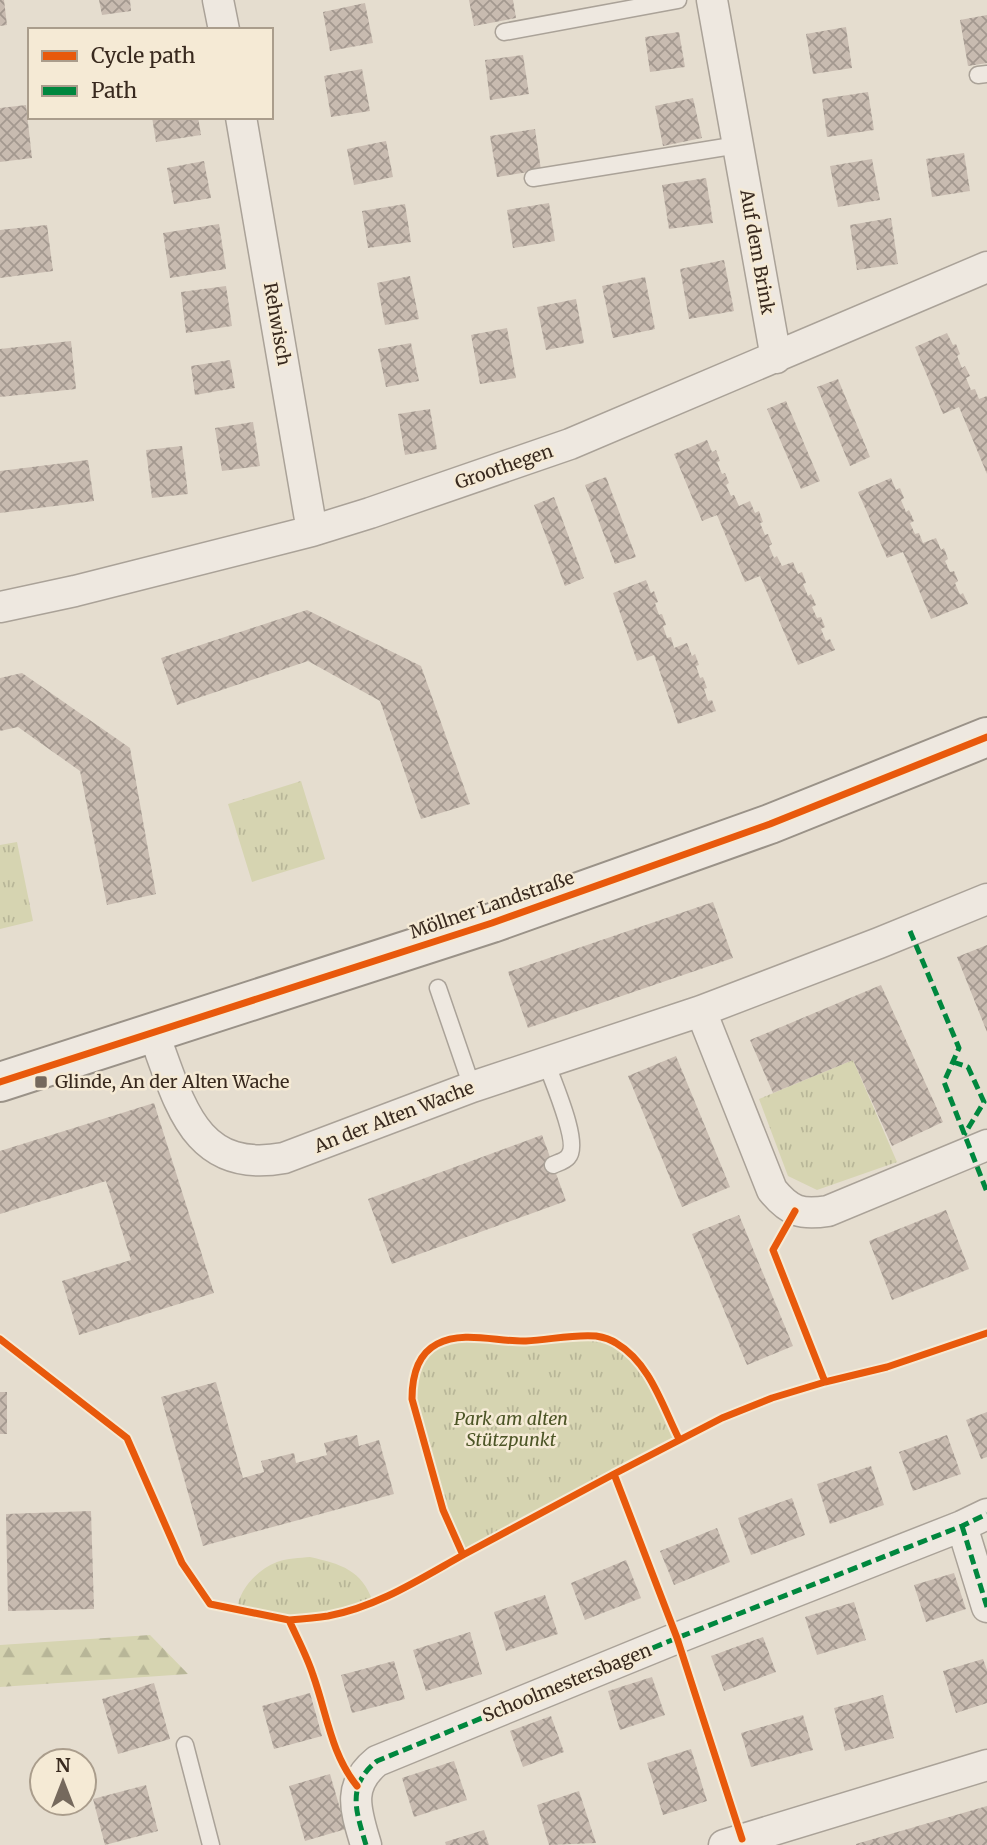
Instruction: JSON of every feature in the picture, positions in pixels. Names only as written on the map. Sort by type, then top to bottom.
[{"type":"main road","name":"Möllner Landstraße","points":[[0,1082],[505,919],[770,824],[987,737]]},
{"type":"street","points":[[218,0],[224,28]]},
{"type":"street","name":"Auf dem Brink","points":[[712,0],[776,358]]},
{"type":"street","name":"Rehwisch","points":[[241,119],[312,531]]},
{"type":"street","name":"Groothegen","points":[[0,607],[75,592],[312,531],[370,513],[570,444],[987,267]]},
{"type":"street","name":"An der Alten Wache","points":[[153,1032],[191,1125],[204,1140],[220,1152],[241,1160],[264,1162],[284,1158],[472,1087],[701,1011],[987,899]]},
{"type":"street","points":[[701,1011],[772,1190],[782,1202],[795,1211],[811,1214],[828,1211],[987,1145]]},
{"type":"street","name":"Schoolmestersbagen","points":[[366,1845],[355,1802],[364,1772],[377,1761],[975,1520],[987,1607]]},
{"type":"street","points":[[724,1845],[987,1765]]},
{"type":"lane","points":[[504,32],[678,0]]},
{"type":"lane","points":[[533,178],[738,145]]},
{"type":"lane","points":[[438,988],[472,1087]]},
{"type":"lane","points":[[546,1062],[571,1135],[572,1149],[568,1158],[553,1165]]},
{"type":"lane","points":[[185,1745],[211,1845]]},
{"type":"green space","points":[[301,781],[325,859],[252,882],[228,804]]},
{"type":"green space","points":[[17,842],[33,921],[0,929],[0,845]]},
{"type":"green space","points":[[853,1060],[897,1162],[817,1190],[788,1176],[759,1099]]},
{"type":"green space","name":"Park am alten Stützpunkt","points":[[453,1338],[520,1341],[608,1339],[646,1370],[679,1439],[463,1555],[429,1464],[421,1437],[413,1390],[414,1374],[420,1361],[429,1352]]},
{"type":"green space","points":[[310,1557],[349,1570],[363,1582],[373,1602],[328,1616],[289,1620],[237,1610],[245,1588],[263,1570],[281,1561]]},
{"type":"green space","points":[[150,1635],[188,1674],[0,1687],[0,1645]]},
{"type":"building","points":[[0,0],[4,0],[7,25],[0,26]]},
{"type":"building","points":[[99,0],[130,0],[131,11],[102,15]]},
{"type":"building","points":[[469,0],[513,0],[516,18],[474,26]]},
{"type":"building","points":[[365,3],[373,43],[330,51],[323,12]]},
{"type":"building","points":[[987,15],[987,63],[968,66],[960,20]]},
{"type":"building","points":[[846,27],[852,68],[813,74],[806,34]]},
{"type":"building","points":[[679,32],[685,67],[650,72],[645,37]]},
{"type":"building","points":[[523,55],[529,94],[490,100],[485,60]]},
{"type":"building","points":[[362,69],[370,111],[331,117],[324,76]]},
{"type":"building","points":[[868,92],[874,130],[827,137],[822,99]]},
{"type":"building","points":[[693,98],[702,138],[663,146],[655,106]]},
{"type":"building","points":[[26,105],[32,158],[0,162],[0,108]]},
{"type":"building","points":[[152,119],[198,119],[201,135],[156,142]]},
{"type":"building","points":[[535,129],[541,170],[497,177],[490,136]]},
{"type":"building","points":[[386,141],[393,177],[354,185],[347,149]]},
{"type":"building","points":[[964,153],[970,191],[932,197],[926,159]]},
{"type":"building","points":[[872,159],[880,200],[838,207],[830,166]]},
{"type":"building","points":[[204,161],[211,198],[174,204],[167,168]]},
{"type":"building","points":[[706,178],[713,223],[669,229],[662,185]]},
{"type":"building","points":[[549,203],[555,241],[513,248],[507,210]]},
{"type":"building","points":[[405,204],[411,242],[368,248],[362,211]]},
{"type":"building","points":[[891,218],[898,264],[857,270],[850,225]]},
{"type":"building","points":[[219,224],[226,269],[170,278],[163,233]]},
{"type":"building","points":[[47,225],[53,271],[0,278],[0,230]]},
{"type":"building","points":[[724,260],[734,311],[689,319],[680,269]]},
{"type":"building","points":[[410,276],[419,319],[385,325],[377,283]]},
{"type":"building","points":[[645,277],[655,329],[613,338],[602,286]]},
{"type":"building","points":[[226,286],[232,326],[186,333],[181,292]]},
{"type":"building","points":[[576,299],[584,343],[546,350],[537,307]]},
{"type":"building","points":[[507,328],[516,378],[480,384],[471,335]]},
{"type":"building","points":[[947,333],[953,345],[956,344],[962,368],[965,366],[970,376],[966,378],[971,390],[975,389],[979,399],[987,396],[987,474],[959,407],[943,414],[915,347]]},
{"type":"building","points":[[71,341],[76,389],[0,397],[0,349]]},
{"type":"building","points":[[411,343],[419,381],[386,387],[378,349]]},
{"type":"building","points":[[230,360],[235,388],[195,395],[191,366]]},
{"type":"building","points":[[838,379],[870,457],[850,466],[817,387]]},
{"type":"building","points":[[786,401],[820,481],[801,489],[767,409]]},
{"type":"building","points":[[430,409],[437,449],[405,455],[398,414]]},
{"type":"building","points":[[253,422],[260,466],[222,471],[215,428]]},
{"type":"building","points":[[707,440],[712,452],[716,450],[720,461],[717,462],[722,474],[725,473],[731,496],[734,495],[739,506],[750,501],[755,513],[759,511],[763,522],[760,523],[772,544],[769,546],[774,558],[777,556],[782,566],[793,562],[798,574],[802,572],[808,596],[811,594],[816,605],[812,607],[825,627],[821,629],[826,641],[830,639],[835,650],[798,665],[760,576],[745,582],[717,515],[702,521],[674,454]]},
{"type":"building","points":[[182,446],[188,494],[152,498],[146,450]]},
{"type":"building","points":[[88,460],[94,501],[0,513],[0,471]]},
{"type":"building","points":[[606,477],[636,557],[615,564],[585,485]]},
{"type":"building","points":[[891,478],[896,490],[900,488],[906,512],[909,510],[914,521],[910,523],[915,534],[919,533],[923,543],[936,538],[941,550],[944,548],[948,559],[945,561],[950,572],[954,571],[960,595],[963,593],[968,604],[931,619],[903,552],[887,558],[858,492]]},
{"type":"building","points":[[554,497],[584,578],[565,586],[534,505]]},
{"type":"building","points":[[646,580],[658,602],[655,603],[666,625],[663,626],[667,638],[671,637],[674,648],[687,643],[692,656],[695,654],[700,678],[703,677],[707,688],[704,689],[708,701],[712,700],[716,711],[678,724],[654,655],[637,661],[613,593]]},
{"type":"building","points":[[307,610],[421,666],[470,804],[421,819],[380,701],[308,661],[177,705],[161,658]]},
{"type":"building","points":[[22,673],[130,748],[156,894],[107,905],[80,771],[18,727],[0,731],[0,678]]},
{"type":"building","points":[[713,902],[733,958],[528,1028],[508,972]]},
{"type":"building","points":[[987,945],[987,1032],[957,957]]},
{"type":"building","points":[[881,985],[943,1122],[892,1146],[853,1060],[773,1093],[750,1040]]},
{"type":"building","points":[[676,1056],[730,1187],[682,1207],[628,1076]]},
{"type":"building","points":[[154,1103],[214,1293],[79,1335],[62,1281],[131,1260],[106,1181],[0,1214],[0,1151]]},
{"type":"building","points":[[542,1135],[566,1201],[392,1264],[368,1199]]},
{"type":"building","points":[[946,1210],[969,1269],[892,1300],[869,1241]]},
{"type":"building","points":[[739,1215],[793,1346],[747,1365],[692,1234]]},
{"type":"building","points":[[216,1382],[243,1478],[264,1472],[261,1461],[294,1453],[296,1463],[327,1455],[324,1443],[357,1435],[359,1446],[379,1440],[394,1494],[203,1546],[161,1397]]},
{"type":"building","points":[[0,1392],[7,1392],[7,1434],[0,1434]]},
{"type":"building","points":[[987,1412],[987,1457],[981,1459],[966,1420]]},
{"type":"building","points":[[947,1435],[961,1474],[913,1491],[899,1452]]},
{"type":"building","points":[[871,1466],[884,1505],[830,1524],[817,1484]]},
{"type":"building","points":[[792,1498],[805,1535],[751,1555],[738,1518]]},
{"type":"building","points":[[91,1511],[94,1609],[8,1611],[6,1514]]},
{"type":"building","points":[[717,1528],[730,1562],[674,1585],[660,1551]]},
{"type":"building","points":[[626,1560],[641,1598],[585,1620],[571,1583]]},
{"type":"building","points":[[954,1573],[966,1609],[926,1622],[914,1585]]},
{"type":"building","points":[[545,1595],[558,1634],[506,1651],[494,1612]]},
{"type":"building","points":[[854,1602],[866,1640],[817,1655],[805,1617]]},
{"type":"building","points":[[470,1632],[482,1674],[426,1691],[413,1650]]},
{"type":"building","points":[[763,1637],[776,1672],[724,1691],[711,1656]]},
{"type":"building","points":[[983,1659],[987,1670],[987,1703],[956,1713],[943,1671]]},
{"type":"building","points":[[394,1661],[405,1699],[352,1713],[341,1675]]},
{"type":"building","points":[[652,1677],[665,1715],[620,1730],[608,1691]]},
{"type":"building","points":[[154,1683],[170,1739],[118,1754],[102,1699]]},
{"type":"building","points":[[310,1693],[322,1736],[274,1749],[262,1706]]},
{"type":"building","points":[[883,1695],[894,1738],[845,1751],[834,1708]]},
{"type":"building","points":[[803,1715],[813,1750],[751,1767],[741,1733]]},
{"type":"building","points":[[551,1716],[564,1752],[523,1767],[510,1731]]},
{"type":"building","points":[[691,1749],[707,1801],[663,1815],[647,1763]]},
{"type":"building","points":[[454,1761],[467,1800],[414,1817],[402,1778]]},
{"type":"building","points":[[330,1774],[346,1829],[305,1841],[289,1786]]},
{"type":"building","points":[[146,1785],[158,1831],[105,1845],[98,1817],[98,1798]]},
{"type":"building","points":[[579,1791],[596,1843],[549,1845],[537,1805]]},
{"type":"building","points":[[987,1806],[987,1845],[856,1845],[856,1844]]},
{"type":"building","points":[[484,1830],[489,1845],[446,1845],[445,1842]]},
{"type":"marked path","points":[[910,931],[959,1048],[944,1082],[987,1192]]},
{"type":"marked path","points":[[953,1062],[968,1067],[984,1102],[964,1135]]},
{"type":"marked path","points":[[366,1845],[357,1810],[357,1790],[367,1770],[377,1761],[987,1514]]},
{"type":"marked path","points":[[962,1526],[987,1607]]},
{"type":"cycle path","points":[[0,1082],[492,923],[770,824],[987,737]]},
{"type":"cycle path","points":[[795,1211],[773,1250],[825,1382]]},
{"type":"cycle path","points":[[614,1474],[722,1418],[772,1398],[887,1367],[987,1333]]},
{"type":"cycle path","points":[[289,1620],[328,1616],[364,1606],[398,1591],[463,1555],[443,1510],[412,1399],[413,1383],[420,1361],[424,1354],[437,1344],[469,1337],[515,1341],[570,1336],[609,1339],[628,1351],[646,1373],[679,1439]]},
{"type":"cycle path","points":[[0,1339],[127,1438],[182,1563],[210,1604],[289,1620],[311,1668],[335,1747],[357,1786]]},
{"type":"cycle path","points":[[463,1555],[614,1474],[677,1638],[742,1839]]},
{"type":"place","name":"Glinde, An der Alten Wache","points":[[41,1082]]}]
